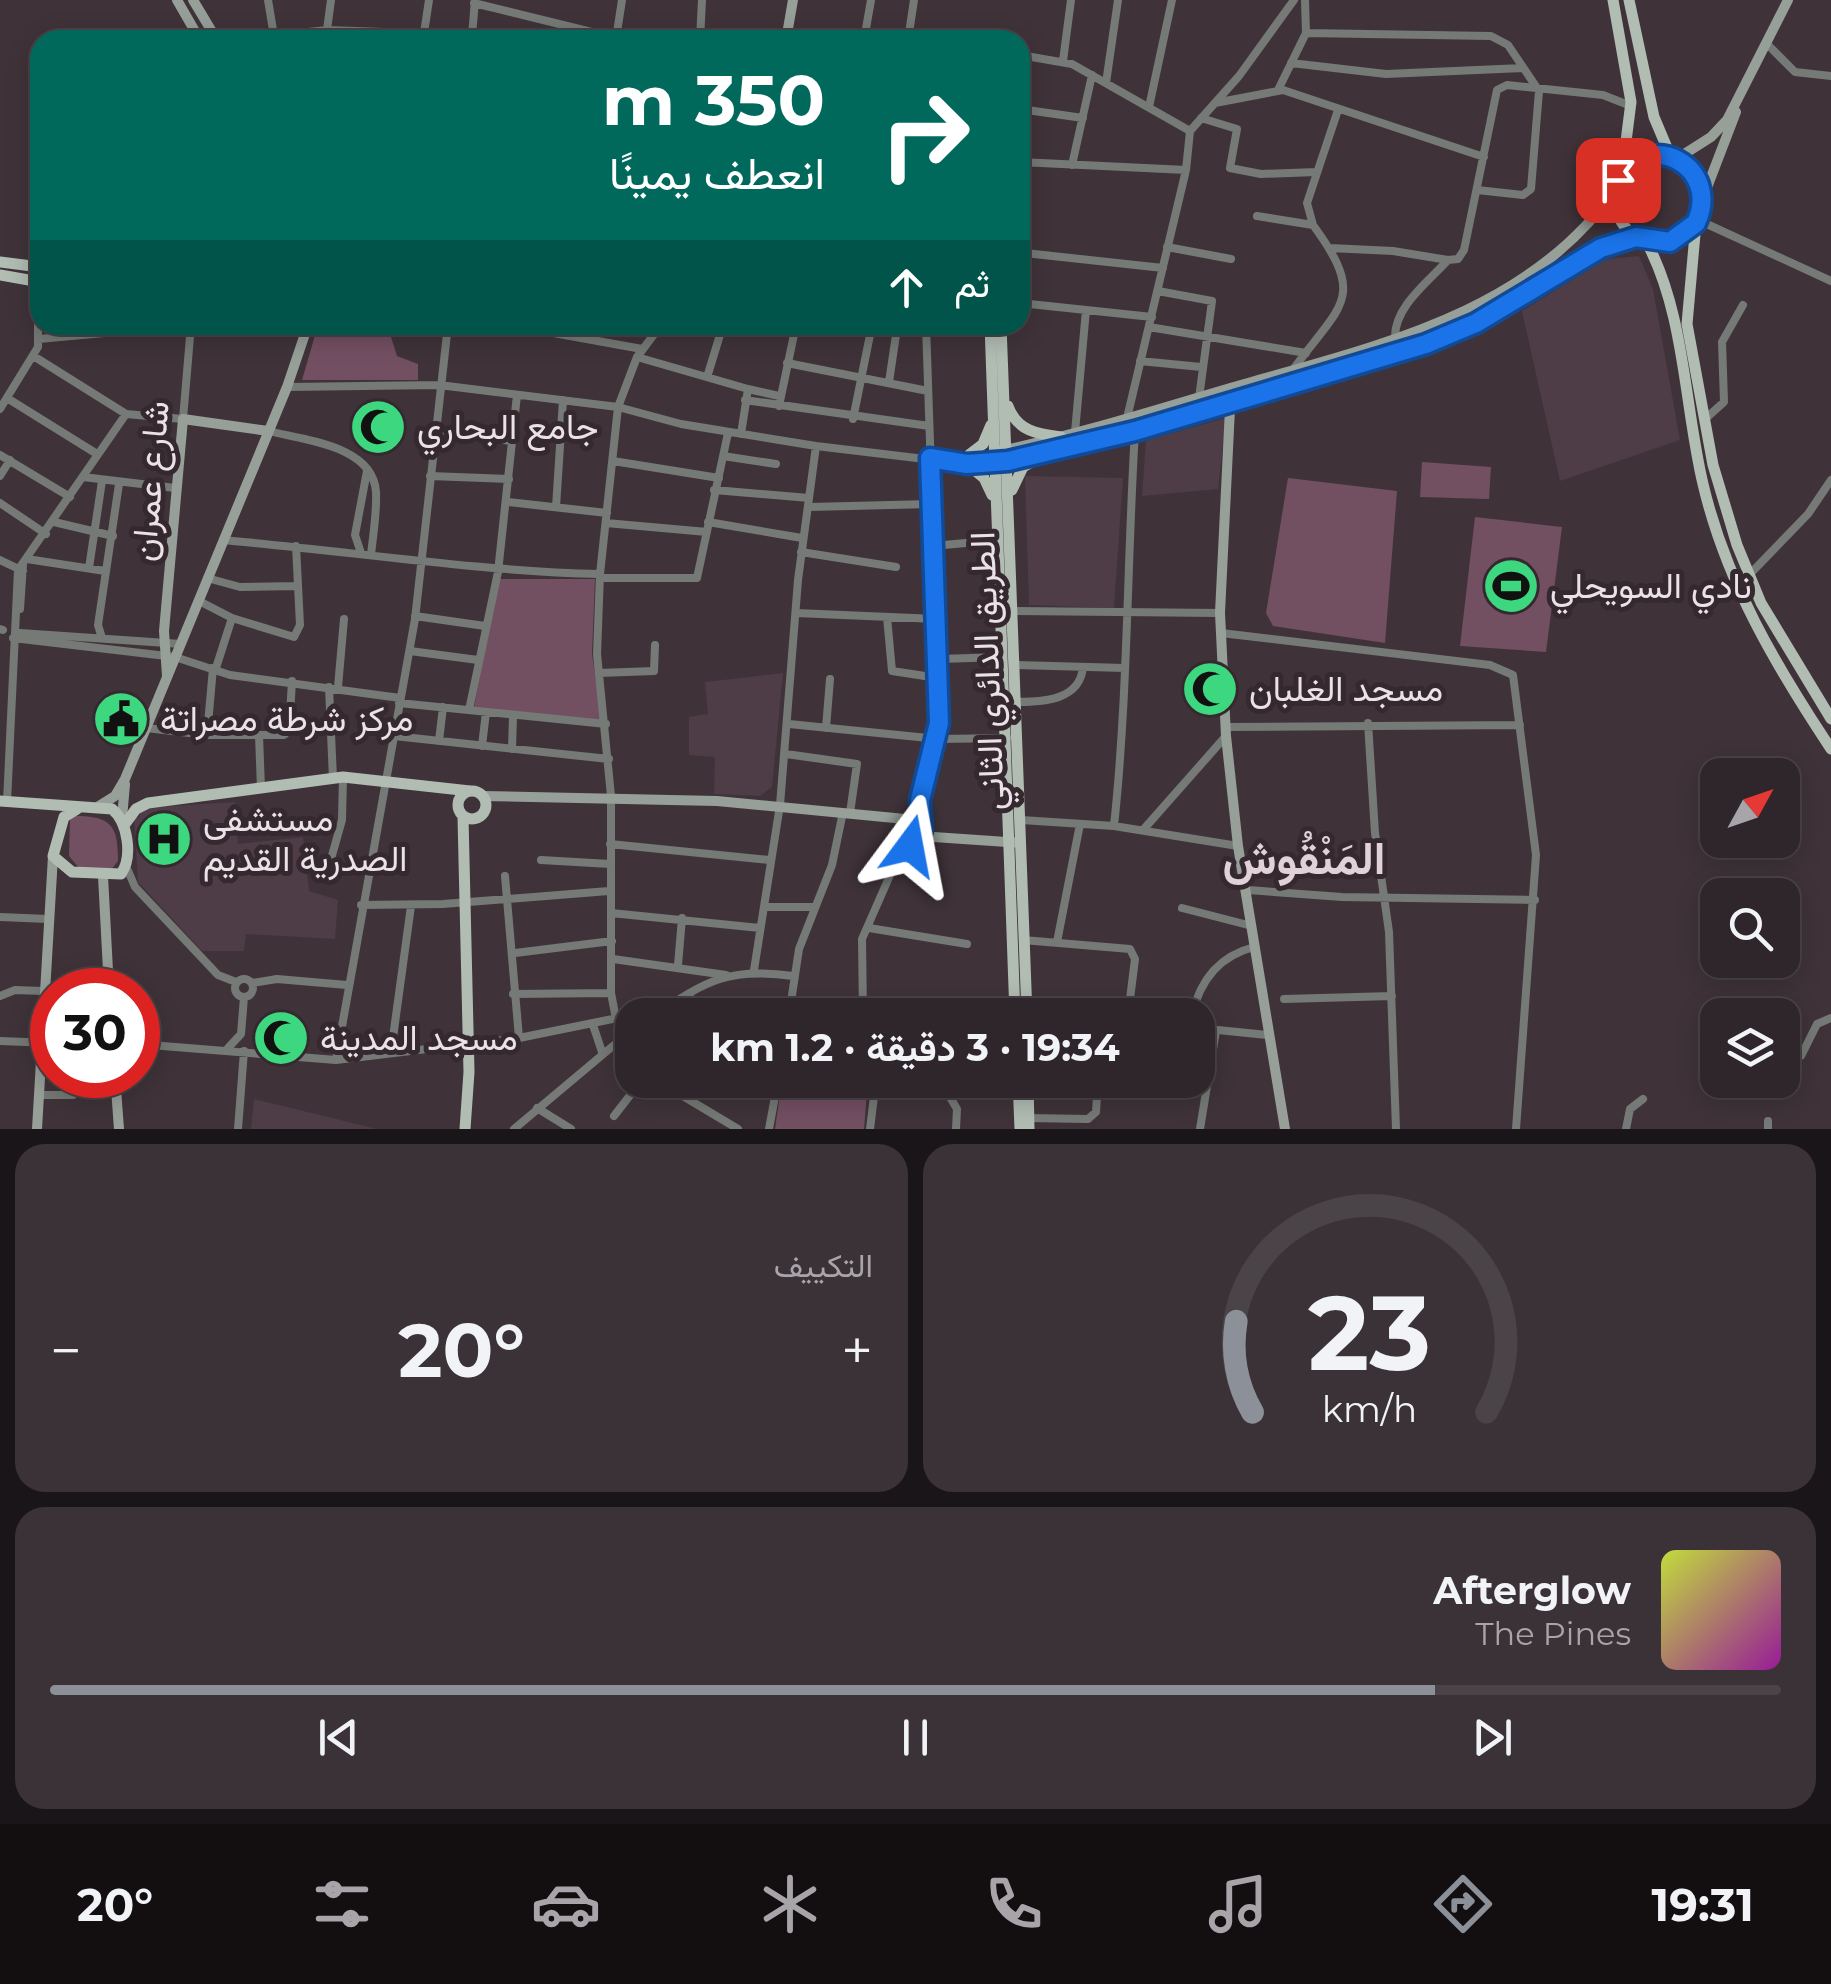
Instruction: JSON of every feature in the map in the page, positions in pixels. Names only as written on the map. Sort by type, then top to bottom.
[{"type":"main road","points":[[1613,0],[1631,106],[1622,174],[1616,188],[1616,210],[1641,239],[1671,304],[1688,415],[1714,526],[1750,616],[1829,744]]},
{"type":"main road","points":[[1629,0],[1654,117],[1674,157],[1698,178],[1703,198],[1686,304],[1713,464],[1750,575],[1774,626],[1829,713]]},
{"type":"main road","points":[[1622,174],[1648,155],[1674,157]]},
{"type":"main road","points":[[1641,239],[1670,242],[1697,221]]},
{"type":"main road","points":[[0,262],[30,266]]},
{"type":"main road","points":[[0,275],[30,280]]},
{"type":"main road","name":"الطريق الدائري الثاني","points":[[990,335],[994,416],[1002,456]]},
{"type":"main road","name":"الطريق الدائري الثاني","points":[[1003,335],[1006,400],[1003,508],[1014,611],[1021,820],[1015,843],[1015,998]]},
{"type":"main road","points":[[1006,400],[1018,424],[1038,434],[1060,436]]},
{"type":"main road","points":[[994,416],[983,444],[967,461],[1003,508]]},
{"type":"main road","points":[[1003,508],[1017,474],[1046,453]]},
{"type":"main road","name":"الطريق الدائري الثاني","points":[[1003,508],[999,540],[1007,738],[1026,998]]},
{"type":"main road","points":[[123,821],[148,802],[338,778],[386,780],[483,796],[484,813],[465,848]]},
{"type":"main road","points":[[430,787],[472,820],[484,813]]},
{"type":"main road","points":[[466,1129],[470,1072],[466,1044],[465,848],[460,812],[462,794],[470,791]]},
{"type":"main road","points":[[3,801],[112,809],[123,821],[126,866],[116,876],[72,872],[53,856],[64,817],[77,809]]},
{"type":"main road","points":[[1021,1098],[1026,1125]]},
{"type":"main road","points":[[1026,1125],[1027,1098]]},
{"type":"street","points":[[177,0],[194,30]]},
{"type":"street","points":[[193,0],[212,30]]},
{"type":"street","points":[[268,0],[273,30]]},
{"type":"street","points":[[327,30],[331,0]]},
{"type":"street","points":[[424,30],[430,0]]},
{"type":"street","points":[[617,30],[622,0]]},
{"type":"street","points":[[700,30],[702,0]]},
{"type":"street","points":[[788,30],[793,0]]},
{"type":"street","points":[[866,30],[871,0]]},
{"type":"street","points":[[910,30],[914,0]]},
{"type":"street","points":[[1063,61],[1071,0]]},
{"type":"street","points":[[1106,83],[1118,0]]},
{"type":"street","points":[[1150,107],[1172,0]]},
{"type":"street","points":[[1127,418],[1186,170],[1190,132],[1260,50],[1294,0]]},
{"type":"street","points":[[1278,90],[1306,32],[1305,0]]},
{"type":"street","points":[[1703,198],[1740,97],[1788,0]]},
{"type":"street","points":[[472,30],[474,2],[581,30]]},
{"type":"street","points":[[1306,32],[1491,36],[1508,45],[1539,91],[1531,189],[1523,195],[1477,190]]},
{"type":"street","points":[[1767,44],[1795,72],[1831,76]]},
{"type":"street","points":[[1030,56],[1063,61],[1190,132]]},
{"type":"street","points":[[1291,64],[1386,74],[1523,68]]},
{"type":"street","points":[[1072,165],[1092,75]]},
{"type":"street","points":[[1330,248],[1393,250],[1458,259],[1464,250],[1497,90],[1506,86],[1602,95],[1631,106]]},
{"type":"street","points":[[1214,103],[1278,90],[1484,157]]},
{"type":"street","points":[[1674,157],[1711,138],[1740,97]]},
{"type":"street","points":[[1030,110],[1083,118]]},
{"type":"street","points":[[1292,371],[1316,341],[1346,286],[1340,262],[1313,225],[1307,203],[1338,110]]},
{"type":"street","points":[[1201,118],[1237,130],[1229,164],[1234,170],[1261,174],[1316,172]]},
{"type":"street","points":[[1030,162],[1186,170]]},
{"type":"street","points":[[1002,456],[1292,371],[1466,312],[1533,272],[1575,240],[1616,188]]},
{"type":"street","points":[[1257,216],[1313,225]]},
{"type":"street","points":[[1697,221],[1831,281]]},
{"type":"street","points":[[287,387],[439,384],[618,407],[728,433],[951,461],[1046,453],[1326,376],[1455,332],[1586,256],[1641,239]]},
{"type":"street","points":[[1167,247],[1230,259]]},
{"type":"street","points":[[1030,253],[1163,268]]},
{"type":"street","points":[[1396,338],[1397,318],[1448,260]]},
{"type":"street","points":[[1158,291],[1210,298],[1199,398]]},
{"type":"street","points":[[1030,305],[1086,310],[1205,338],[1306,353]]},
{"type":"street","points":[[1704,420],[1724,402],[1722,342],[1743,305]]},
{"type":"street","points":[[1074,432],[1086,310]]},
{"type":"street","points":[[0,410],[35,357],[39,335]]},
{"type":"street","points":[[39,339],[83,335]]},
{"type":"street","name":"شارع عمران","points":[[146,728],[167,676],[170,656],[164,642],[191,335]]},
{"type":"street","points":[[170,656],[181,644],[305,335]]},
{"type":"street","points":[[336,1060],[416,616],[447,335]]},
{"type":"street","points":[[578,335],[708,374],[779,401],[852,418],[929,426]]},
{"type":"street","points":[[598,339],[599,335]]},
{"type":"street","points":[[615,1014],[611,993],[611,796],[599,673],[600,576],[618,407],[640,353],[654,335]]},
{"type":"street","points":[[708,374],[720,335]]},
{"type":"street","points":[[779,401],[794,335]]},
{"type":"street","points":[[852,418],[870,335]]},
{"type":"street","points":[[862,998],[859,963],[868,928],[898,857],[919,830],[920,800],[938,738],[926,335]]},
{"type":"street","points":[[889,382],[896,336]]},
{"type":"street","points":[[1316,341],[1322,360]]},
{"type":"street","points":[[35,357],[126,414],[268,431],[342,450],[367,471],[376,491],[366,554]]},
{"type":"street","points":[[1140,361],[1201,368]]},
{"type":"street","points":[[787,363],[928,391]]},
{"type":"street","points":[[1230,388],[1220,613],[1226,732],[1238,846],[1284,1129]]},
{"type":"street","points":[[741,434],[748,389]]},
{"type":"street","points":[[469,710],[498,572],[518,395]]},
{"type":"street","points":[[8,398],[98,454]]},
{"type":"street","points":[[556,507],[562,400]]},
{"type":"street","points":[[745,400],[779,401]]},
{"type":"street","points":[[3,801],[23,566],[126,414]]},
{"type":"street","points":[[1114,826],[1135,431]]},
{"type":"street","points":[[434,433],[512,441]]},
{"type":"street","points":[[223,540],[498,572],[695,579],[728,433]]},
{"type":"street","points":[[754,970],[780,805],[800,552],[816,446]]},
{"type":"street","points":[[0,455],[70,497]]},
{"type":"street","points":[[723,456],[776,464]]},
{"type":"street","points":[[0,476],[10,460]]},
{"type":"street","points":[[612,461],[718,478]]},
{"type":"street","points":[[366,554],[354,535],[367,471]]},
{"type":"street","points":[[430,476],[509,478]]},
{"type":"street","points":[[84,477],[175,488]]},
{"type":"street","points":[[1750,575],[1808,514],[1831,480]]},
{"type":"street","points":[[89,568],[102,481]]},
{"type":"street","points":[[102,638],[98,625],[119,484]]},
{"type":"street","points":[[714,490],[809,503],[930,504]]},
{"type":"street","points":[[508,502],[707,532]]},
{"type":"street","points":[[0,503],[46,534]]},
{"type":"street","points":[[54,522],[113,536]]},
{"type":"street","points":[[708,522],[802,538]]},
{"type":"street","points":[[933,546],[999,540]]},
{"type":"street","points":[[198,601],[232,618],[294,637],[300,625],[296,546]]},
{"type":"street","points":[[800,552],[896,567]]},
{"type":"street","points":[[0,560],[23,566],[105,571]]},
{"type":"street","points":[[207,578],[240,587],[298,586]]},
{"type":"street","points":[[1014,611],[1220,613]]},
{"type":"street","points":[[796,613],[937,619]]},
{"type":"street","points":[[416,616],[486,626]]},
{"type":"street","points":[[887,617],[892,672],[938,678]]},
{"type":"street","points":[[207,736],[214,670],[232,618]]},
{"type":"street","points":[[329,866],[342,820],[334,687],[344,619]]},
{"type":"street","points":[[2,629],[170,656],[214,670],[443,708],[606,724]]},
{"type":"street","points":[[16,633],[181,644]]},
{"type":"street","points":[[1222,633],[1501,667],[1517,682],[1536,856],[1516,1129]]},
{"type":"street","points":[[599,673],[654,671],[655,645]]},
{"type":"street","points":[[410,650],[478,660]]},
{"type":"street","points":[[938,659],[1004,657]]},
{"type":"street","points":[[1016,665],[1125,668]]},
{"type":"street","points":[[1017,702],[1052,700],[1066,694],[1080,682],[1083,667]]},
{"type":"street","points":[[826,728],[830,679]]},
{"type":"street","points":[[91,808],[111,800],[125,779],[146,728],[207,736],[288,732],[292,681]]},
{"type":"street","points":[[439,741],[443,708]]},
{"type":"street","points":[[482,746],[486,712]]},
{"type":"street","points":[[512,749],[513,716]]},
{"type":"street","points":[[1143,830],[1226,732],[1368,723],[1520,724]]},
{"type":"street","points":[[1368,723],[1375,833],[1386,898],[1396,1129]]},
{"type":"street","points":[[789,724],[938,738],[1007,738]]},
{"type":"street","points":[[259,735],[261,789]]},
{"type":"street","points":[[394,736],[608,758]]},
{"type":"street","points":[[786,754],[857,764],[832,865],[793,976],[791,998]]},
{"type":"street","points":[[123,821],[125,779]]},
{"type":"street","points":[[483,796],[611,796],[780,805],[906,818],[919,830],[1015,843]]},
{"type":"street","points":[[898,857],[900,832],[920,800]]},
{"type":"street","points":[[880,817],[908,840],[919,830]]},
{"type":"street","points":[[1021,820],[1114,826],[1238,846]]},
{"type":"street","points":[[1056,942],[1080,824]]},
{"type":"street","points":[[610,844],[770,860]]},
{"type":"street","points":[[45,968],[53,856]]},
{"type":"street","points":[[541,860],[610,864]]},
{"type":"street","points":[[126,866],[135,887],[218,975],[236,982],[245,978],[252,984],[252,993],[244,998]]},
{"type":"street","points":[[103,876],[108,968]]},
{"type":"street","points":[[505,876],[515,953],[513,994],[519,1038]]},
{"type":"street","points":[[1248,890],[1386,898],[1535,900]]},
{"type":"street","points":[[362,906],[412,906],[610,891]]},
{"type":"street","points":[[391,1052],[412,906]]},
{"type":"street","points":[[764,907],[815,907]]},
{"type":"street","points":[[1182,908],[1252,926]]},
{"type":"street","points":[[611,913],[760,928]]},
{"type":"street","points":[[0,917],[48,918]]},
{"type":"street","points":[[678,964],[682,918]]},
{"type":"street","points":[[868,928],[967,944]]},
{"type":"street","points":[[1022,940],[1133,952],[1129,998]]},
{"type":"street","points":[[515,953],[612,941]]},
{"type":"street","points":[[1197,998],[1211,972],[1232,954],[1254,947]]},
{"type":"street","points":[[614,959],[678,964],[726,975]]},
{"type":"street","points":[[685,998],[726,975],[754,970],[793,976]]},
{"type":"street","points":[[252,984],[277,980],[347,985]]},
{"type":"street","points":[[236,982],[235,991],[244,998]]},
{"type":"street","points":[[0,996],[15,990],[30,991]]},
{"type":"street","points":[[513,994],[611,993]]},
{"type":"street","points":[[1284,998],[1392,996]]},
{"type":"street","points":[[228,1048],[241,1034],[244,998]]},
{"type":"street","points":[[1800,1056],[1817,1024],[1831,1018]]},
{"type":"street","points":[[160,1045],[336,1060],[519,1038],[615,1019]]},
{"type":"street","points":[[593,1025],[602,1052]]},
{"type":"street","points":[[1200,1129],[1216,1031],[1268,1035]]},
{"type":"street","points":[[0,1041],[30,1042]]},
{"type":"street","points":[[514,1129],[615,1042]]},
{"type":"street","points":[[238,1129],[244,1052]]},
{"type":"street","points":[[38,1129],[40,1098]]},
{"type":"street","points":[[117,1098],[119,1129]]},
{"type":"street","points":[[614,1116],[628,1098]]},
{"type":"street","points":[[687,1098],[738,1129]]},
{"type":"street","points":[[769,1129],[775,1098]]},
{"type":"street","points":[[870,1129],[874,1098]]},
{"type":"street","points":[[951,1098],[957,1109],[956,1129]]},
{"type":"street","points":[[1026,1125],[1088,1119],[1096,1112],[1097,1098]]},
{"type":"street","points":[[1626,1129],[1630,1109],[1643,1099]]},
{"type":"street","points":[[537,1108],[553,1125],[571,1129]]},
{"type":"shaded area","points":[[1639,256],[1653,289],[1680,440],[1560,481],[1522,311],[1606,259]]},
{"type":"shaded area","points":[[315,335],[385,335],[391,337],[397,356],[418,364],[418,380],[302,380]]},
{"type":"shaded area","points":[[1226,418],[1218,489],[1142,496],[1146,440]]},
{"type":"shaded area","points":[[1422,462],[1491,467],[1489,499],[1420,497]]},
{"type":"shaded area","points":[[1025,476],[1123,478],[1114,608],[1029,605]]},
{"type":"shaded area","points":[[1288,478],[1397,491],[1385,643],[1273,626],[1266,613]]},
{"type":"shaded area","name":"نادي السويحلي","points":[[1475,517],[1562,527],[1546,652],[1460,646]]},
{"type":"shaded area","points":[[498,579],[595,579],[592,654],[602,721],[474,708]]},
{"type":"shaded area","points":[[783,673],[772,787],[760,796],[714,794],[715,757],[689,755],[689,717],[708,714],[705,682]]},
{"type":"shaded area","points":[[235,802],[238,844],[303,837],[309,891],[338,900],[335,939],[246,934],[244,951],[202,951],[138,882],[134,817],[140,817],[139,808]]},
{"type":"shaded area","points":[[75,816],[105,821],[114,831],[118,861],[110,871],[79,868],[69,856],[70,820]]},
{"type":"shaded area","points":[[779,1098],[867,1098],[864,1129],[775,1129]]},
{"type":"shaded area","points":[[254,1099],[377,1129],[251,1129]]},
{"type":"place","name":"جامع البحاري","points":[[378,427]]},
{"type":"place","name":"نادي السويحلي","points":[[1511,586]]},
{"type":"place","name":"مسجد الغلبان","points":[[1210,689]]},
{"type":"place","name":"مركز شرطة مصراتة","points":[[121,719]]},
{"type":"place","name":"مستشفى الصدرية القديم","points":[[164,839]]},
{"type":"place","name":"مسجد المدينة","points":[[281,1038]]},
{"type":"district","name":"المَنْقُوش","points":[[1304,858]]},
{"type":"route","points":[[910,846],[922,830],[920,800],[938,738],[930,458],[967,464],[1008,461],[1124,434],[1326,376],[1426,344],[1476,323],[1601,248],[1636,237],[1654,243],[1670,242],[1690,230],[1701,213],[1703,198],[1698,178],[1678,158],[1648,155],[1629,166],[1618,180]]}]
